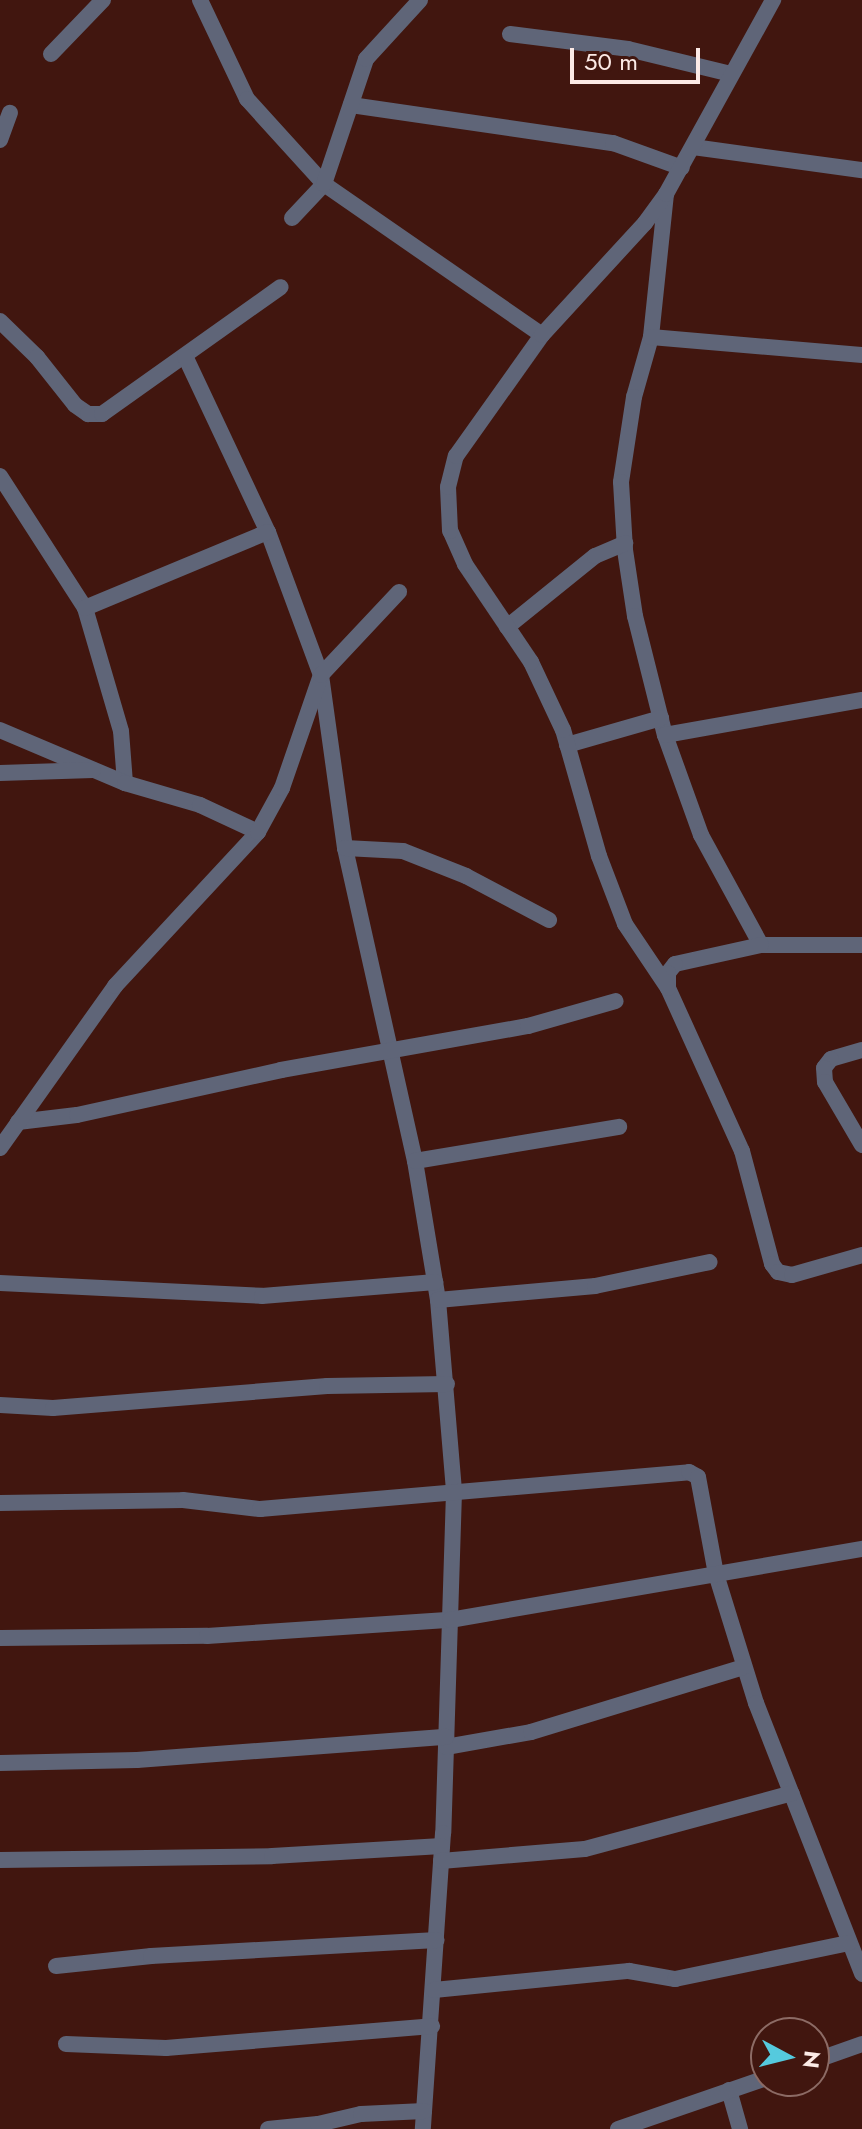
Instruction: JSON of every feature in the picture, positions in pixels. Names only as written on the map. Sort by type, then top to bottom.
[{"type":"street","points":[[51,54],[103,0]]},
{"type":"street","points":[[200,0],[247,99],[324,184],[542,335]]},
{"type":"street","points":[[292,218],[324,184],[366,59],[420,0]]},
{"type":"street","points":[[773,0],[666,194],[645,223],[542,335],[456,456],[448,487],[450,531],[465,564],[531,662],[567,745],[599,856],[625,924],[668,988],[742,1151],[772,1264],[778,1272],[792,1275],[862,1255]]},
{"type":"street","points":[[510,34],[628,49],[731,74]]},
{"type":"street","points":[[351,105],[613,143],[682,168]]},
{"type":"street","points":[[0,140],[10,113]]},
{"type":"street","points":[[693,147],[862,170]]},
{"type":"street","points":[[666,194],[664,242],[651,337],[634,397],[621,482],[625,543],[635,616],[665,735],[701,835],[761,945]]},
{"type":"street","points":[[0,321],[37,357],[75,405],[88,414],[102,414],[281,287]]},
{"type":"street","points":[[651,337],[862,355]]},
{"type":"street","points":[[185,356],[268,532],[321,675],[345,848],[415,1161],[438,1300],[454,1492],[442,1853],[423,2129]]},
{"type":"street","points":[[0,476],[85,608],[121,731],[125,783]]},
{"type":"street","points":[[85,608],[268,532]]},
{"type":"street","points":[[507,627],[595,556],[625,543]]},
{"type":"street","points":[[0,1148],[115,986],[258,832],[282,788],[321,675],[399,592]]},
{"type":"street","points":[[665,735],[862,700]]},
{"type":"street","points":[[567,745],[661,718]]},
{"type":"street","points":[[0,730],[125,783],[200,805],[258,832]]},
{"type":"street","points":[[0,773],[99,770]]},
{"type":"street","points":[[345,848],[403,851],[466,876],[549,920]]},
{"type":"street","points":[[668,988],[668,973],[675,964],[761,945],[862,945]]},
{"type":"street","points":[[18,1122],[77,1115],[281,1070],[563,1019],[616,1001]]},
{"type":"street","points":[[862,1050],[831,1059],[824,1068],[825,1082],[862,1145]]},
{"type":"street","points":[[415,1161],[619,1127]]},
{"type":"street","points":[[438,1300],[595,1286],[710,1262]]},
{"type":"street","points":[[0,1283],[262,1296],[435,1282]]},
{"type":"street","points":[[0,1405],[53,1408],[327,1386],[447,1384]]},
{"type":"street","points":[[0,1503],[183,1500],[260,1509],[689,1472],[698,1477],[716,1574],[743,1667],[862,1974]]},
{"type":"street","points":[[0,1638],[207,1636],[450,1620],[862,1549]]},
{"type":"street","points":[[0,1763],[137,1760],[446,1742],[531,1732],[743,1667]]},
{"type":"street","points":[[0,1860],[585,1849],[792,1793]]},
{"type":"street","points":[[56,1966],[151,1956],[437,1940]]},
{"type":"street","points":[[434,1990],[629,1971],[675,1979],[849,1943]]},
{"type":"street","points":[[66,2044],[166,2048],[432,2026]]},
{"type":"street","points":[[830,2055],[862,2044]]},
{"type":"street","points":[[618,2129],[750,2083]]},
{"type":"street","points":[[729,2090],[740,2129]]},
{"type":"street","points":[[268,2129],[318,2124],[361,2114],[424,2111]]}]
